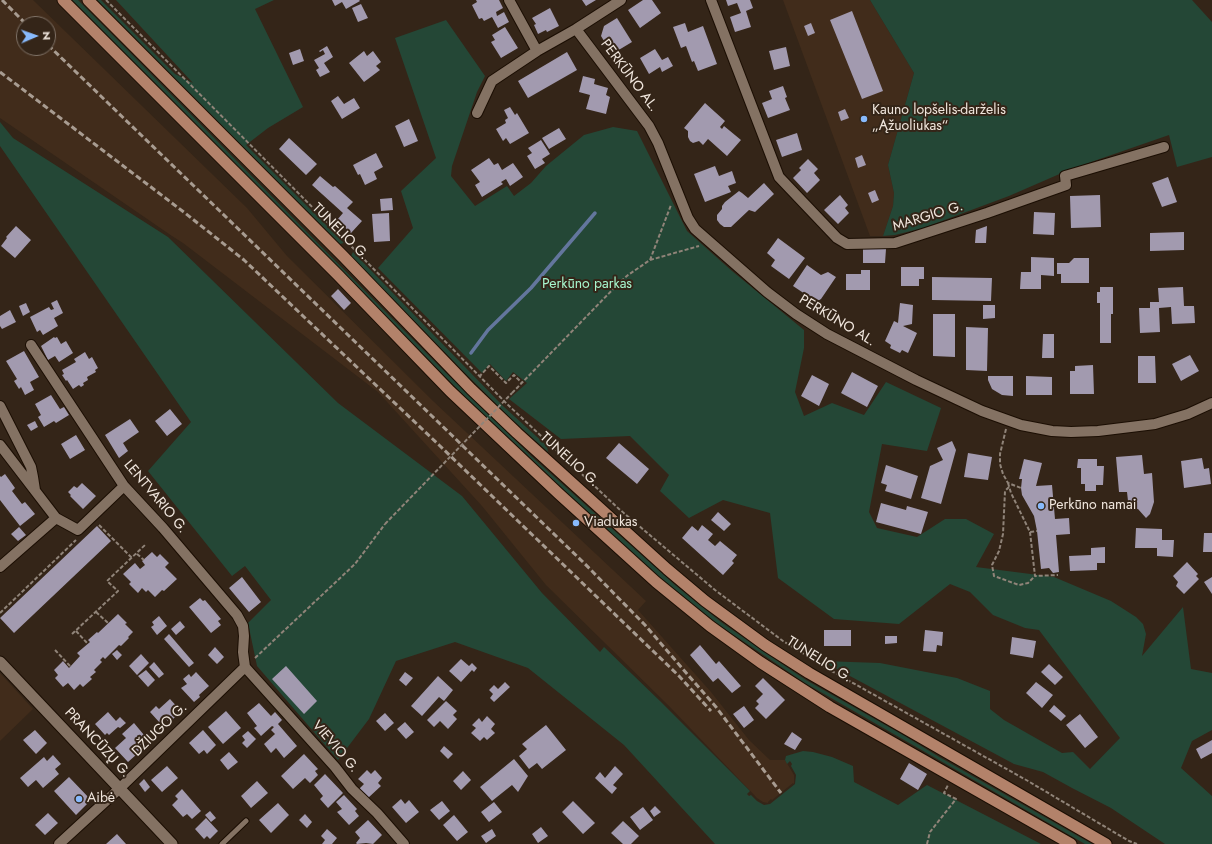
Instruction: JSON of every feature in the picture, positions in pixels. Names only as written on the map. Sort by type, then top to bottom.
[{"type":"main road","points":[[63,0],[338,275],[450,391],[552,488],[656,582],[710,626],[760,662],[830,707],[1071,844]]},
{"type":"main road","name":"TUNELIO G.","points":[[88,0],[343,256],[471,389],[517,433],[667,569],[705,601],[753,636],[809,673],[1106,844]]},
{"type":"street","points":[[509,0],[537,51]]},
{"type":"street","points":[[477,113],[492,81],[537,51],[576,29],[621,0]]},
{"type":"street","name":"MARGIO G.","points":[[711,0],[779,177],[837,238],[847,244],[895,242],[988,212],[1066,184],[1066,176],[1164,147]]},
{"type":"street","name":"PERKŪNO AL.","points":[[576,29],[649,126],[658,143],[688,218],[695,229],[767,292],[796,314],[827,334],[952,398],[1020,425],[1052,431],[1098,431],[1155,424],[1211,407]]},
{"type":"street","name":"LENTVARIO G.","points":[[31,345],[124,486],[163,528],[237,615],[243,626],[243,652],[245,667]]},
{"type":"street","points":[[0,406],[31,467],[35,490]]},
{"type":"street","points":[[0,445],[56,518],[78,530],[124,486]]},
{"type":"street","points":[[0,567],[56,518]]},
{"type":"street","name":"PRANCŪZŲ G.","points":[[0,662],[172,844]]},
{"type":"street","name":"DŽIUGO G.","points":[[59,844],[119,789],[245,667]]},
{"type":"street","name":"VIEVIO G.","points":[[245,667],[335,767],[352,789],[377,813],[404,844]]},
{"type":"lane","points":[[222,844],[246,822]]},
{"type":"path","points":[[106,0],[346,240],[506,404],[619,509],[715,590],[783,641],[828,670],[1028,781],[1136,844]]},
{"type":"path","points":[[650,260],[676,190]]},
{"type":"path","points":[[245,667],[355,564],[385,524],[619,283],[650,260],[711,243]]},
{"type":"path","points":[[479,377],[489,366],[506,383],[514,375],[522,383]]},
{"type":"path","points":[[1008,420],[1000,454],[1000,464],[1011,494],[1030,532],[1035,576]]},
{"type":"path","points":[[1008,483],[1021,488]]},
{"type":"path","points":[[1009,487],[1005,491],[1003,534],[999,551],[992,565],[994,576],[1018,585],[1028,583],[1035,576],[1058,575]]},
{"type":"path","points":[[92,517],[132,558]]},
{"type":"path","points":[[1030,532],[1037,531]]},
{"type":"path","points":[[0,613],[77,539]]},
{"type":"path","points":[[72,634],[118,592],[107,581],[145,545]]},
{"type":"path","points":[[137,554],[144,560]]},
{"type":"path","points":[[55,560],[58,563]]},
{"type":"path","points":[[34,579],[37,582]]},
{"type":"path","points":[[6,607],[9,610]]},
{"type":"path","points":[[96,611],[108,623]]},
{"type":"path","points":[[76,630],[88,644]]},
{"type":"path","points":[[55,650],[70,666]]},
{"type":"path","points":[[927,844],[930,832],[956,799],[944,793],[952,776]]},
{"type":"shaded area","points":[[0,0],[33,0],[49,16],[16,16],[16,56],[56,56],[56,22],[247,208],[287,256],[433,401],[646,601],[638,610],[711,692],[749,740],[770,760],[785,760],[794,775],[794,784],[793,783],[772,800],[771,799],[768,803],[757,798],[670,707],[546,585],[482,506],[378,392],[172,236],[0,118]]},
{"type":"shaded area","name":"Kauno lopšelis-darželis „Ąžuoliukas“","points":[[783,0],[870,0],[914,73],[888,165],[894,193],[893,206],[883,236],[870,236]]},
{"type":"shaded area","points":[[0,673],[33,709],[0,741]]},
{"type":"green space","points":[[72,0],[78,0],[446,373],[531,456],[675,585],[721,622],[806,680],[1092,844],[1085,844],[805,683],[719,625],[673,589],[482,414]]},
{"type":"green space","points":[[97,0],[101,0],[175,74],[193,83],[116,0],[274,0],[255,9],[303,107],[268,128],[246,145],[344,243],[340,244]]},
{"type":"green space","points":[[870,0],[1192,0],[1212,22],[1212,157],[1177,167],[1169,135],[1071,169],[1009,196],[923,228],[895,235],[883,236],[893,206],[894,193],[888,165],[914,73]]},
{"type":"green space","name":"Perkūno parkas","points":[[446,20],[485,76],[477,92],[452,166],[451,176],[475,206],[507,186],[514,196],[531,183],[546,166],[584,135],[613,127],[637,131],[687,231],[732,271],[804,330],[804,348],[795,392],[804,416],[832,403],[864,415],[886,382],[941,408],[927,451],[882,444],[869,512],[877,528],[917,537],[945,519],[966,519],[994,534],[976,567],[1054,577],[1111,601],[1136,617],[1143,624],[1146,634],[1142,656],[1183,607],[1191,669],[1212,673],[1212,730],[1192,741],[1181,768],[1212,796],[1212,844],[1165,844],[1111,808],[1043,772],[1014,764],[822,661],[880,663],[957,678],[990,691],[990,709],[1004,720],[1062,753],[1073,752],[1090,769],[1120,738],[1039,630],[1025,628],[993,615],[970,592],[950,584],[899,624],[834,619],[778,578],[770,513],[723,500],[689,518],[660,491],[669,475],[630,436],[561,439],[509,399],[527,383],[513,372],[506,381],[490,364],[482,373],[378,268],[413,228],[401,191],[436,158],[395,38]]},
{"type":"green space","points":[[0,122],[13,138],[168,237],[338,403],[462,496],[542,593],[600,652],[604,647],[660,701],[750,791],[747,794],[749,796],[751,795],[764,805],[770,804],[795,784],[796,775],[790,761],[787,764],[785,760],[786,756],[803,751],[813,752],[832,757],[853,766],[854,782],[898,805],[927,785],[1041,844],[715,844],[624,745],[528,668],[455,642],[396,661],[369,719],[338,760],[257,666],[248,623],[271,600],[245,566],[232,576],[148,471],[191,422],[0,146]]},
{"type":"green space","points":[[353,252],[503,406],[547,446],[548,452],[507,415],[459,367],[351,256]]},
{"type":"building","points":[[332,0],[360,1],[346,9],[342,2],[335,6]]},
{"type":"building","points":[[476,0],[499,0],[503,8],[496,12],[497,16],[504,12],[509,22],[498,28],[492,17],[484,21],[482,18],[479,19],[472,5],[477,2]]},
{"type":"building","points":[[582,0],[596,0],[586,6]]},
{"type":"building","points":[[643,0],[652,0],[661,13],[640,28],[628,10]]},
{"type":"building","points":[[726,0],[750,0],[753,8],[746,11],[751,27],[735,32],[730,17],[741,13],[737,3],[728,6]]},
{"type":"building","points":[[361,4],[368,18],[358,22],[352,8]]},
{"type":"building","points":[[550,8],[559,26],[547,32],[546,30],[538,34],[534,25],[536,24],[532,18]]},
{"type":"building","points":[[852,11],[883,91],[862,99],[830,20]]},
{"type":"building","points":[[617,18],[632,42],[612,54],[601,36],[604,26]]},
{"type":"building","points":[[685,23],[688,32],[703,26],[717,64],[698,71],[694,61],[692,62],[686,46],[681,48],[673,27]]},
{"type":"building","points":[[811,23],[815,33],[808,36],[804,26]]},
{"type":"building","points":[[505,27],[518,48],[501,58],[491,42],[495,40],[492,35]]},
{"type":"building","points":[[327,46],[333,57],[324,63],[330,72],[320,77],[316,70],[319,68],[314,60],[325,54],[323,50],[320,52],[319,51]]},
{"type":"building","points":[[786,47],[790,66],[774,70],[769,51]]},
{"type":"building","points":[[300,49],[304,61],[293,65],[289,53]]},
{"type":"building","points":[[655,49],[662,60],[668,57],[673,66],[662,72],[660,67],[649,74],[640,58]]},
{"type":"building","points":[[364,51],[367,56],[373,51],[381,62],[376,66],[380,70],[364,82],[349,63]]},
{"type":"building","points":[[567,52],[577,70],[528,98],[518,81]]},
{"type":"building","points":[[583,76],[595,79],[594,84],[608,88],[606,95],[610,97],[606,114],[586,109],[590,95],[579,92]]},
{"type":"building","points":[[783,86],[787,97],[785,98],[790,110],[768,118],[762,103],[772,99],[769,91]]},
{"type":"building","points":[[338,96],[344,104],[354,98],[360,108],[342,119],[331,101]]},
{"type":"building","points":[[705,103],[725,121],[720,127],[722,129],[724,126],[741,140],[727,156],[708,139],[703,145],[699,141],[693,143],[688,137],[688,131],[684,128]]},
{"type":"building","points":[[510,107],[515,115],[517,113],[529,133],[510,144],[506,138],[503,141],[496,129],[506,123],[505,120],[508,118],[504,110]]},
{"type":"building","points":[[845,109],[849,118],[841,121],[838,112]]},
{"type":"building","points":[[409,119],[418,141],[404,147],[395,126]]},
{"type":"building","points":[[559,128],[566,139],[549,149],[542,138]]},
{"type":"building","points":[[797,133],[802,150],[782,157],[776,140]]},
{"type":"building","points":[[289,138],[317,164],[306,175],[279,149]]},
{"type":"building","points":[[541,140],[550,154],[542,159],[545,163],[535,169],[527,156],[532,153],[528,148]]},
{"type":"building","points":[[376,153],[383,167],[374,172],[377,179],[365,185],[360,174],[358,175],[353,165]]},
{"type":"building","points":[[862,155],[866,165],[858,168],[855,158]]},
{"type":"building","points":[[489,158],[494,165],[498,163],[502,170],[513,163],[523,177],[510,186],[506,179],[501,182],[503,184],[482,197],[475,185],[480,182],[471,170]]},
{"type":"building","points":[[808,159],[818,169],[814,173],[820,180],[807,193],[793,178],[801,170],[799,168]]},
{"type":"building","points":[[715,166],[719,176],[732,171],[736,183],[728,186],[731,192],[705,202],[694,174]]},
{"type":"building","points":[[320,176],[333,187],[335,186],[353,202],[347,208],[362,221],[351,233],[337,220],[343,213],[312,185]]},
{"type":"building","points":[[1168,177],[1177,202],[1162,207],[1152,183]]},
{"type":"building","points":[[764,183],[774,194],[755,212],[749,210],[731,227],[724,227],[720,224],[717,220],[717,215],[725,202],[739,191],[748,198]]},
{"type":"building","points":[[875,190],[879,200],[872,203],[868,193]]},
{"type":"building","points":[[840,195],[848,205],[845,208],[849,213],[838,224],[824,210]]},
{"type":"building","points":[[1100,195],[1101,227],[1071,228],[1070,196]]},
{"type":"building","points":[[392,198],[393,210],[381,211],[380,199]]},
{"type":"building","points":[[1034,212],[1055,213],[1054,235],[1033,234]]},
{"type":"building","points":[[389,213],[390,241],[374,242],[372,214]]},
{"type":"building","points":[[16,226],[31,240],[15,258],[1,246],[7,238],[6,237]]},
{"type":"building","points":[[987,226],[986,243],[975,243],[976,230]]},
{"type":"building","points":[[1184,232],[1184,250],[1150,251],[1150,233]]},
{"type":"building","points":[[778,238],[805,258],[789,279],[771,266],[775,260],[767,253]]},
{"type":"building","points":[[863,249],[886,249],[885,263],[863,263]]},
{"type":"building","points":[[1031,257],[1054,258],[1054,276],[1041,275],[1041,289],[1020,289],[1021,272],[1031,272]]},
{"type":"building","points":[[1074,258],[1089,258],[1089,283],[1061,283],[1061,274],[1057,274],[1057,263],[1069,263]]},
{"type":"building","points":[[807,265],[821,275],[828,272],[836,277],[821,299],[816,302],[807,300],[805,294],[793,286]]},
{"type":"building","points":[[901,267],[924,267],[924,279],[919,279],[919,286],[901,286]]},
{"type":"building","points":[[861,270],[870,270],[870,290],[846,290],[846,274],[861,274]]},
{"type":"building","points":[[932,277],[992,278],[991,301],[932,300]]},
{"type":"building","points":[[1100,287],[1113,287],[1111,343],[1100,343],[1100,303],[1097,303],[1097,292],[1100,292]]},
{"type":"building","points":[[1183,287],[1184,306],[1194,306],[1195,323],[1172,324],[1171,307],[1159,308],[1160,332],[1140,333],[1139,308],[1150,308],[1150,302],[1159,302],[1158,288]]},
{"type":"building","points":[[338,289],[351,303],[344,310],[331,296]]},
{"type":"building","points":[[57,300],[63,313],[54,318],[58,326],[43,335],[40,330],[37,332],[30,317],[49,307],[51,310],[54,309],[51,303]]},
{"type":"building","points":[[26,303],[30,312],[23,316],[19,306]]},
{"type":"building","points":[[900,303],[913,305],[912,324],[903,326],[917,333],[908,353],[902,350],[900,353],[890,348],[891,345],[885,341],[894,321],[898,323]]},
{"type":"building","points":[[983,305],[995,305],[995,318],[983,319]]},
{"type":"building","points":[[10,310],[16,322],[2,329],[0,326],[0,316]]},
{"type":"building","points":[[933,314],[955,314],[955,357],[933,356]]},
{"type":"building","points":[[966,327],[988,328],[987,371],[966,370]]},
{"type":"building","points":[[1043,334],[1054,334],[1054,358],[1042,358]]},
{"type":"building","points":[[54,337],[57,337],[61,344],[66,341],[73,353],[59,362],[55,356],[48,360],[41,346]]},
{"type":"building","points":[[24,351],[39,377],[30,382],[34,390],[25,395],[21,387],[19,389],[14,381],[17,379],[6,361]]},
{"type":"building","points":[[85,352],[89,359],[92,357],[98,368],[95,370],[96,372],[87,377],[88,380],[83,383],[84,385],[81,387],[79,385],[73,389],[62,375],[64,374],[62,370],[76,362],[74,359]]},
{"type":"building","points":[[1190,355],[1199,371],[1181,381],[1172,364]]},
{"type":"building","points":[[1138,356],[1155,356],[1156,383],[1138,383]]},
{"type":"building","points":[[1093,365],[1094,394],[1070,394],[1070,371],[1075,371],[1075,366]]},
{"type":"building","points":[[852,372],[878,386],[867,407],[841,393]]},
{"type":"building","points":[[812,375],[829,384],[819,406],[801,396]]},
{"type":"building","points":[[988,376],[1013,376],[1013,396],[1002,395],[992,389]]},
{"type":"building","points":[[1026,376],[1052,377],[1052,395],[1026,395]]},
{"type":"building","points":[[51,395],[60,409],[64,407],[69,415],[56,423],[54,421],[44,427],[38,417],[41,415],[35,404]]},
{"type":"building","points":[[170,409],[182,424],[167,436],[155,421]]},
{"type":"building","points":[[130,419],[139,432],[123,443],[128,451],[119,458],[105,435]]},
{"type":"building","points":[[35,421],[38,427],[31,431],[27,425]]},
{"type":"building","points":[[76,435],[85,450],[70,459],[61,444]]},
{"type":"building","points":[[952,441],[956,450],[941,504],[921,498],[930,466],[943,460],[937,448]]},
{"type":"building","points":[[619,443],[649,469],[637,484],[606,458]]},
{"type":"building","points":[[968,453],[992,457],[988,480],[964,477]]},
{"type":"building","points":[[1142,455],[1144,474],[1152,473],[1154,502],[1150,514],[1146,518],[1138,509],[1129,510],[1127,492],[1119,492],[1116,457]]},
{"type":"building","points":[[1202,458],[1204,469],[1209,468],[1211,484],[1184,488],[1181,461]]},
{"type":"building","name":"Perkūno namai","points":[[1024,459],[1042,463],[1036,486],[1052,485],[1055,519],[1069,518],[1070,534],[1056,535],[1059,572],[1053,573],[1049,568],[1041,569],[1034,516],[1022,495],[1022,479],[1019,479]]},
{"type":"building","points":[[1078,459],[1097,459],[1097,466],[1104,466],[1103,485],[1096,485],[1096,491],[1085,491],[1085,484],[1081,484],[1081,468],[1077,468]]},
{"type":"building","points":[[886,465],[918,476],[911,499],[885,491],[887,485],[881,483]]},
{"type":"building","points":[[5,474],[15,488],[12,491],[22,504],[25,502],[35,514],[20,526],[0,500],[0,476],[1,477]]},
{"type":"building","points":[[82,483],[96,496],[83,509],[68,492],[74,486],[77,488]]},
{"type":"building","points":[[881,503],[906,510],[907,506],[928,512],[921,534],[876,522]]},
{"type":"building","points":[[718,512],[731,524],[724,531],[711,520]]},
{"type":"building","points":[[702,525],[713,534],[708,540],[715,546],[720,541],[737,555],[732,561],[734,563],[723,575],[682,538],[692,526],[698,531]]},
{"type":"building","points":[[97,526],[111,541],[14,633],[0,618]]},
{"type":"building","points":[[19,527],[26,535],[18,541],[11,534]]},
{"type":"building","points":[[1136,528],[1162,529],[1162,540],[1174,540],[1173,557],[1157,556],[1157,548],[1135,548]]},
{"type":"building","points":[[1204,533],[1212,533],[1212,552],[1203,552]]},
{"type":"building","points":[[1105,547],[1105,563],[1097,563],[1097,570],[1070,571],[1069,556],[1091,555],[1091,548]]},
{"type":"building","points":[[152,552],[157,557],[160,554],[169,563],[165,567],[177,579],[155,597],[148,590],[146,592],[142,588],[138,593],[129,584],[131,582],[123,574],[135,563],[140,569],[145,565],[142,561]]},
{"type":"building","points":[[1187,562],[1198,574],[1196,576],[1199,579],[1184,594],[1176,586],[1178,582],[1173,576]]},
{"type":"building","points":[[242,577],[261,602],[249,612],[229,588]]},
{"type":"building","points":[[1212,577],[1212,594],[1204,582]]},
{"type":"building","points":[[200,598],[203,601],[205,600],[221,619],[218,621],[221,625],[211,633],[189,607]]},
{"type":"building","points":[[118,614],[133,632],[128,637],[129,638],[121,646],[119,645],[105,659],[103,657],[100,660],[102,662],[94,670],[96,672],[90,677],[92,679],[83,687],[80,684],[74,690],[68,683],[63,687],[55,678],[58,675],[54,670],[63,661],[69,668],[80,656],[77,653],[90,642],[88,640],[97,632],[98,633]]},
{"type":"building","points":[[159,616],[167,626],[157,635],[151,627],[154,625],[152,622]]},
{"type":"building","points":[[180,621],[185,627],[176,635],[171,629]]},
{"type":"building","points":[[824,630],[851,630],[851,646],[824,646]]},
{"type":"building","points":[[925,630],[943,632],[942,646],[937,645],[936,652],[923,651]]},
{"type":"building","points":[[169,634],[194,663],[189,667],[164,639]]},
{"type":"building","points":[[885,636],[897,636],[897,643],[885,644]]},
{"type":"building","points":[[1012,637],[1036,641],[1033,658],[1010,654]]},
{"type":"building","points":[[700,645],[716,664],[719,661],[741,686],[732,693],[718,678],[713,682],[690,655]]},
{"type":"building","points":[[215,647],[224,657],[217,664],[208,655]]},
{"type":"building","points":[[117,650],[122,655],[117,660],[112,654]]},
{"type":"building","points":[[141,654],[149,663],[137,675],[129,666]]},
{"type":"building","points":[[461,659],[469,666],[472,663],[477,668],[474,672],[472,670],[461,682],[449,671]]},
{"type":"building","points":[[154,662],[164,674],[159,678],[149,667]]},
{"type":"building","points":[[1049,664],[1063,677],[1055,685],[1041,672]]},
{"type":"building","points":[[286,666],[317,701],[304,714],[272,679]]},
{"type":"building","points":[[146,670],[155,680],[148,687],[138,676]]},
{"type":"building","points":[[196,672],[209,686],[194,702],[181,688],[187,684],[183,679],[189,674],[191,677]]},
{"type":"building","points":[[405,672],[413,678],[406,686],[399,680]]},
{"type":"building","points":[[438,676],[453,690],[444,701],[439,697],[422,716],[411,706]]},
{"type":"building","points":[[763,678],[785,700],[766,719],[755,708],[759,704],[756,701],[763,694],[755,686]]},
{"type":"building","points":[[505,682],[510,687],[494,702],[490,698],[493,694],[489,690],[494,685],[498,689]]},
{"type":"building","points":[[1036,682],[1053,695],[1042,708],[1026,693]]},
{"type":"building","points":[[170,699],[181,711],[173,719],[172,718],[168,721],[165,718],[160,723],[150,712],[156,706],[159,709]]},
{"type":"building","points":[[446,701],[457,711],[453,715],[457,719],[448,729],[440,721],[434,727],[427,720]]},
{"type":"building","points":[[259,703],[271,716],[275,712],[282,720],[278,724],[297,746],[284,758],[276,748],[271,753],[264,744],[275,734],[271,730],[274,727],[272,726],[261,736],[254,728],[257,726],[247,713]]},
{"type":"building","points":[[1054,705],[1066,716],[1061,721],[1049,711]]},
{"type":"building","points":[[744,706],[754,720],[744,728],[733,714]]},
{"type":"building","points":[[226,711],[241,728],[223,744],[208,727]]},
{"type":"building","points":[[108,712],[116,721],[120,717],[126,723],[120,728],[118,727],[109,735],[107,733],[105,735],[95,724]]},
{"type":"building","points":[[385,713],[394,723],[385,731],[376,721]]},
{"type":"building","points":[[1080,714],[1098,737],[1085,748],[1066,725]]},
{"type":"building","points":[[487,716],[495,724],[491,729],[495,733],[487,740],[484,737],[480,741],[471,733],[476,728],[472,725],[479,718],[482,722]]},
{"type":"building","points":[[405,722],[414,732],[406,739],[397,729]]},
{"type":"building","points":[[134,723],[144,735],[138,740],[145,747],[128,762],[115,748],[126,738],[122,734]]},
{"type":"building","points":[[546,725],[566,750],[542,769],[537,763],[529,769],[519,756],[527,749],[522,744]]},
{"type":"building","points":[[35,730],[47,743],[36,754],[23,740]]},
{"type":"building","points":[[203,730],[216,745],[207,754],[204,750],[199,754],[189,743]]},
{"type":"building","points":[[248,731],[256,739],[247,748],[242,743],[245,740],[242,736]]},
{"type":"building","points":[[792,732],[802,739],[795,750],[784,744]]},
{"type":"building","points":[[1212,740],[1212,753],[1201,759],[1196,749]]},
{"type":"building","points":[[444,746],[453,754],[448,759],[440,751]]},
{"type":"building","points":[[229,752],[238,762],[228,770],[220,760]]},
{"type":"building","points":[[304,754],[318,769],[315,771],[318,775],[310,783],[305,778],[293,789],[281,776]]},
{"type":"building","points":[[53,755],[61,764],[55,769],[59,774],[43,788],[36,780],[28,787],[20,778],[44,757],[47,761]]},
{"type":"building","points":[[514,759],[528,776],[518,792],[512,785],[492,801],[480,787]]},
{"type":"building","points":[[909,763],[927,774],[918,790],[900,779]]},
{"type":"building","points":[[167,766],[178,778],[162,792],[151,780]]},
{"type":"building","points":[[615,766],[623,774],[613,785],[617,788],[612,794],[595,778],[600,772],[605,778]]},
{"type":"building","points":[[367,770],[371,774],[375,770],[382,778],[378,783],[381,786],[368,798],[359,789],[364,784],[358,779]]},
{"type":"building","points":[[463,771],[471,780],[461,790],[453,781]]},
{"type":"building","points":[[325,774],[343,793],[328,808],[320,799],[323,796],[314,785]]},
{"type":"building","points":[[69,777],[91,800],[76,815],[54,791]]},
{"type":"building","points":[[144,779],[150,787],[145,792],[139,784]]},
{"type":"building","points":[[257,781],[268,793],[251,808],[241,796]]},
{"type":"building","points":[[182,789],[201,811],[192,819],[187,814],[183,817],[172,805],[178,799],[175,796]]},
{"type":"building","points":[[344,795],[357,809],[355,811],[359,816],[349,825],[337,812],[342,809],[336,802]]},
{"type":"building","points":[[401,799],[405,804],[409,800],[419,812],[406,823],[392,807]]},
{"type":"building","points":[[442,801],[450,811],[439,820],[430,810]]},
{"type":"building","points":[[573,801],[595,823],[583,834],[562,812]]},
{"type":"building","points":[[494,802],[502,812],[489,822],[481,812]]},
{"type":"building","points":[[278,803],[289,815],[271,833],[259,820]]},
{"type":"building","points":[[655,806],[661,812],[654,817],[650,811]]},
{"type":"building","points":[[643,807],[653,820],[640,830],[630,817]]},
{"type":"building","points":[[210,811],[216,818],[211,822],[205,815]]},
{"type":"building","points":[[48,813],[58,823],[45,835],[35,825]]},
{"type":"building","points":[[305,814],[312,822],[307,828],[299,820]]},
{"type":"building","points":[[454,815],[468,832],[457,841],[443,825]]},
{"type":"building","points":[[206,818],[218,831],[210,839],[207,836],[204,839],[195,829]]},
{"type":"building","points":[[368,820],[382,835],[373,844],[357,844],[356,843],[360,838],[355,832]]},
{"type":"building","points":[[623,821],[639,836],[631,844],[623,844],[611,833]]},
{"type":"building","points":[[541,827],[548,836],[538,843],[532,834]]},
{"type":"building","points":[[327,829],[337,838],[332,844],[322,844],[325,840],[321,836]]},
{"type":"building","points":[[492,829],[496,836],[486,843],[481,836]]},
{"type":"building","points":[[117,834],[126,844],[106,844]]},
{"type":"waterway","points":[[471,353],[488,330],[531,288],[595,213]]},
{"type":"railway","points":[[2,0],[18,16]]},
{"type":"railway","points":[[56,53],[585,564],[645,625],[716,707],[781,793]]},
{"type":"railway","points":[[0,72],[185,213],[244,260],[679,676],[711,711]]},
{"type":"place","name":"Kauno lopšelis-darželis „Ąžuoliukas“","points":[[864,119]]},
{"type":"place","name":"Perkūno namai","points":[[1041,506]]},
{"type":"place","name":"Viadukas","points":[[576,523]]},
{"type":"place","name":"Aibė","points":[[79,799]]}]
